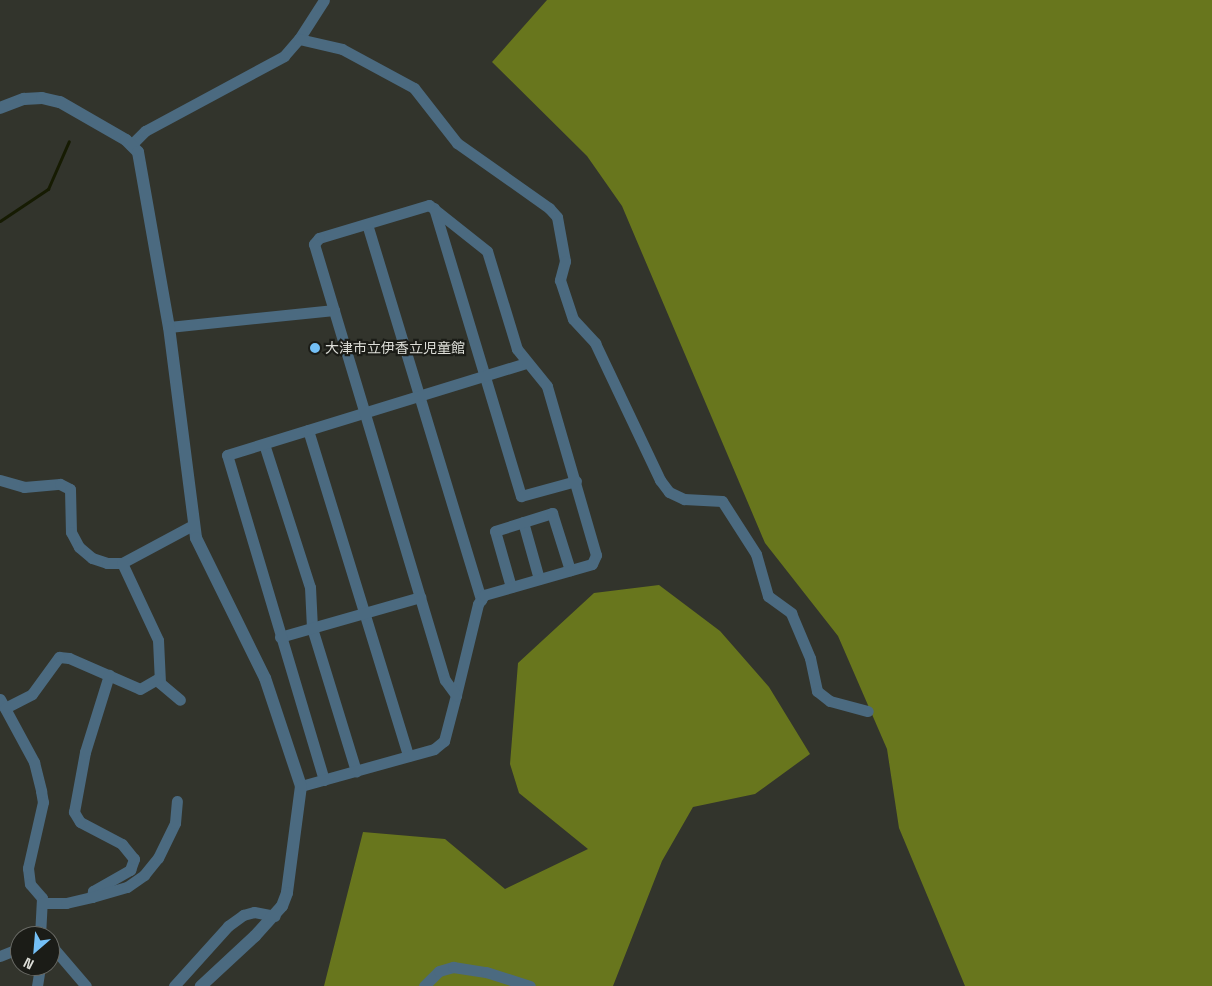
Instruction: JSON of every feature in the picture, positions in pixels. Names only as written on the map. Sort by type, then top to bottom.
[{"type":"street","points":[[131,145],[145,130],[284,56],[299,39],[324,0]]},
{"type":"street","points":[[299,39],[342,49],[414,88],[457,143],[549,208],[557,217],[565,261],[560,280],[572,319],[595,344],[660,480],[670,492],[684,499],[722,501],[756,554],[768,596],[791,613],[810,658],[818,690],[830,701],[868,711]]},
{"type":"street","points":[[0,108],[24,99],[42,98],[60,102],[82,112],[131,145],[138,152],[143,166],[169,327],[193,525],[204,554],[265,678],[301,786],[287,894],[275,916],[201,986]]},
{"type":"street","points":[[301,786],[434,749],[444,741],[481,600],[484,596],[592,564],[596,555],[547,386],[526,363],[517,349],[487,251],[429,205],[319,238],[314,244],[444,680],[456,695]]},
{"type":"street","points":[[434,208],[521,496],[576,481]]},
{"type":"street","points":[[367,224],[481,600]]},
{"type":"street","points":[[169,327],[334,310]]},
{"type":"street","points":[[324,780],[227,455],[526,363]]},
{"type":"street","points":[[308,430],[408,756]]},
{"type":"street","points":[[264,444],[310,587],[312,628],[356,771]]},
{"type":"street","points":[[0,480],[24,487],[60,484],[70,489],[72,532],[79,548],[92,558],[107,563],[122,563],[193,525]]},
{"type":"street","points":[[511,588],[495,531],[552,513],[570,570]]},
{"type":"street","points":[[523,522],[540,579]]},
{"type":"street","points":[[122,563],[158,640],[160,683],[180,700]]},
{"type":"street","points":[[280,637],[420,597]]},
{"type":"street","points":[[41,926],[42,898],[30,884],[28,868],[43,802],[34,762],[2,704],[32,694],[59,657],[69,658],[140,688],[159,678]]},
{"type":"street","points":[[92,897],[93,891],[130,870],[134,859],[122,844],[80,822],[74,812],[85,752],[109,675]]},
{"type":"street","points":[[42,903],[66,903],[92,897],[127,886],[144,875],[158,858],[175,823],[177,801]]},
{"type":"street","points":[[174,986],[228,926],[242,915],[254,912],[275,916]]},
{"type":"street","points":[[60,956],[86,986]]},
{"type":"street","points":[[424,986],[439,971],[453,967],[486,972],[530,986]]},
{"type":"green space","points":[[547,0],[1212,0],[1212,986],[965,986],[899,828],[887,749],[838,636],[765,543],[622,206],[587,156],[492,62]]},
{"type":"green space","points":[[659,585],[720,631],[769,687],[810,754],[755,794],[693,807],[662,861],[613,986],[324,986],[363,832],[445,839],[505,889],[588,849],[519,793],[510,764],[518,663],[594,593]]},
{"type":"waterway","points":[[0,221],[48,189],[69,141]]},
{"type":"place","name":"大津市立伊香立児童館","points":[[315,348]]}]
